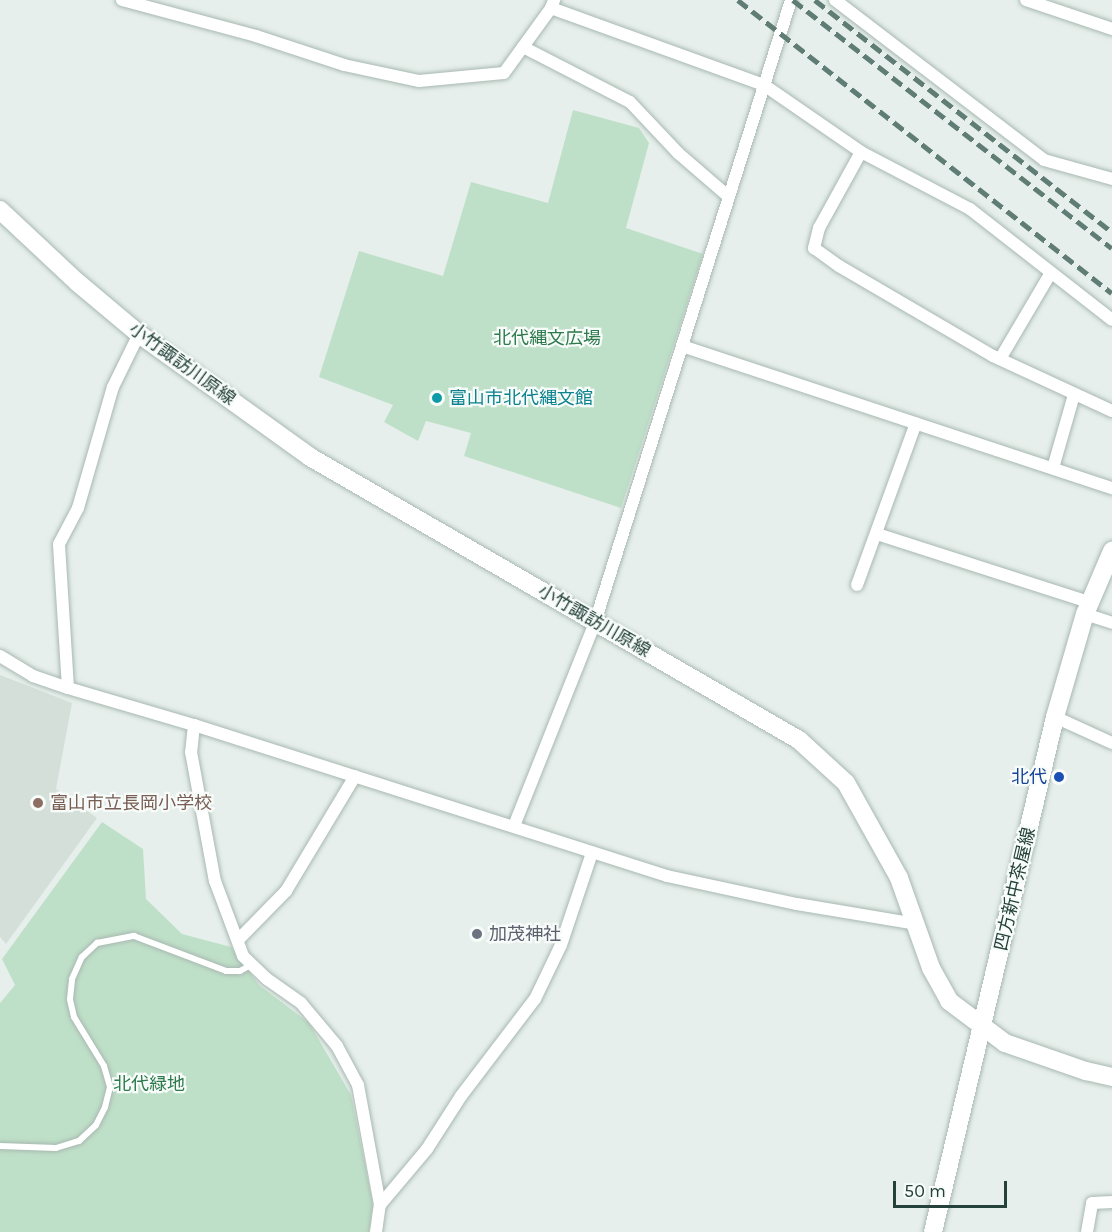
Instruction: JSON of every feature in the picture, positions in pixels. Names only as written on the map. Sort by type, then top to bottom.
[{"type":"main road","name":"小竹諏訪川原線","points":[[0,210],[77,282],[138,334],[310,457],[799,740],[846,783],[899,878],[931,968],[949,1001],[1005,1043],[1086,1071],[1112,1077]]},
{"type":"main road","name":"四方新中茶屋線","points":[[933,1232],[1055,717],[1087,608],[1112,551]]},
{"type":"street","points":[[122,0],[256,36],[344,64],[419,81],[504,73],[552,4],[764,85],[861,152],[970,209],[1050,274],[1112,320]]},
{"type":"street","points":[[514,826],[595,622],[791,0]]},
{"type":"street","points":[[835,0],[1044,160],[1112,179]]},
{"type":"street","points":[[1026,0],[1112,29]]},
{"type":"street","points":[[523,47],[630,102],[678,153],[729,197]]},
{"type":"street","points":[[861,152],[819,228],[814,248],[839,266],[1000,359],[1112,411]]},
{"type":"street","points":[[1000,359],[1050,274]]},
{"type":"street","points":[[68,688],[58,544],[78,508],[113,387],[138,334]]},
{"type":"street","points":[[682,346],[1112,488]]},
{"type":"street","points":[[1053,468],[1074,395]]},
{"type":"street","points":[[857,585],[916,423]]},
{"type":"street","points":[[877,534],[1087,608],[1112,623]]},
{"type":"street","points":[[0,656],[33,676],[68,688],[194,725],[514,826],[592,853],[712,887],[917,924]]},
{"type":"street","points":[[1055,717],[1112,743]]},
{"type":"street","points":[[194,725],[191,752],[215,881],[243,956],[301,1003],[337,1046],[358,1085],[380,1205],[376,1232]]},
{"type":"street","points":[[238,940],[286,891],[355,776]]},
{"type":"street","points":[[380,1205],[426,1149],[461,1096],[535,999],[561,945],[592,853]]},
{"type":"street","points":[[1087,1232],[1092,1203],[1112,1202]]},
{"type":"lane","points":[[0,1146],[56,1148],[80,1141],[96,1125],[105,1107],[110,1087],[104,1066],[74,1017],[70,999],[72,979],[82,957],[97,943],[134,936],[226,971],[240,971],[252,964]]},
{"type":"shaded area","name":"富山市立長岡小学校","points":[[0,675],[72,703],[56,789],[97,818],[6,944],[0,937]]},
{"type":"green space","name":"北代縄文広場","points":[[573,110],[639,128],[649,143],[626,228],[703,254],[621,508],[464,456],[471,433],[426,421],[418,441],[384,422],[393,405],[319,377],[359,251],[443,276],[471,182],[548,203]]},
{"type":"green space","name":"北代緑地","points":[[102,822],[143,849],[146,899],[182,934],[231,947],[259,985],[309,1023],[351,1095],[373,1205],[369,1232],[0,1232],[0,1003],[15,985],[2,959]]},
{"type":"railway","points":[[738,0],[1112,293]]},
{"type":"railway","points":[[793,0],[1112,248]]},
{"type":"railway","points":[[815,0],[1112,232]]},
{"type":"place","name":"富山市北代縄文館","points":[[437,398]]},
{"type":"place","name":"北代","points":[[1059,777]]},
{"type":"place","name":"富山市立長岡小学校","points":[[38,803]]},
{"type":"place","name":"加茂神社","points":[[477,934]]}]
